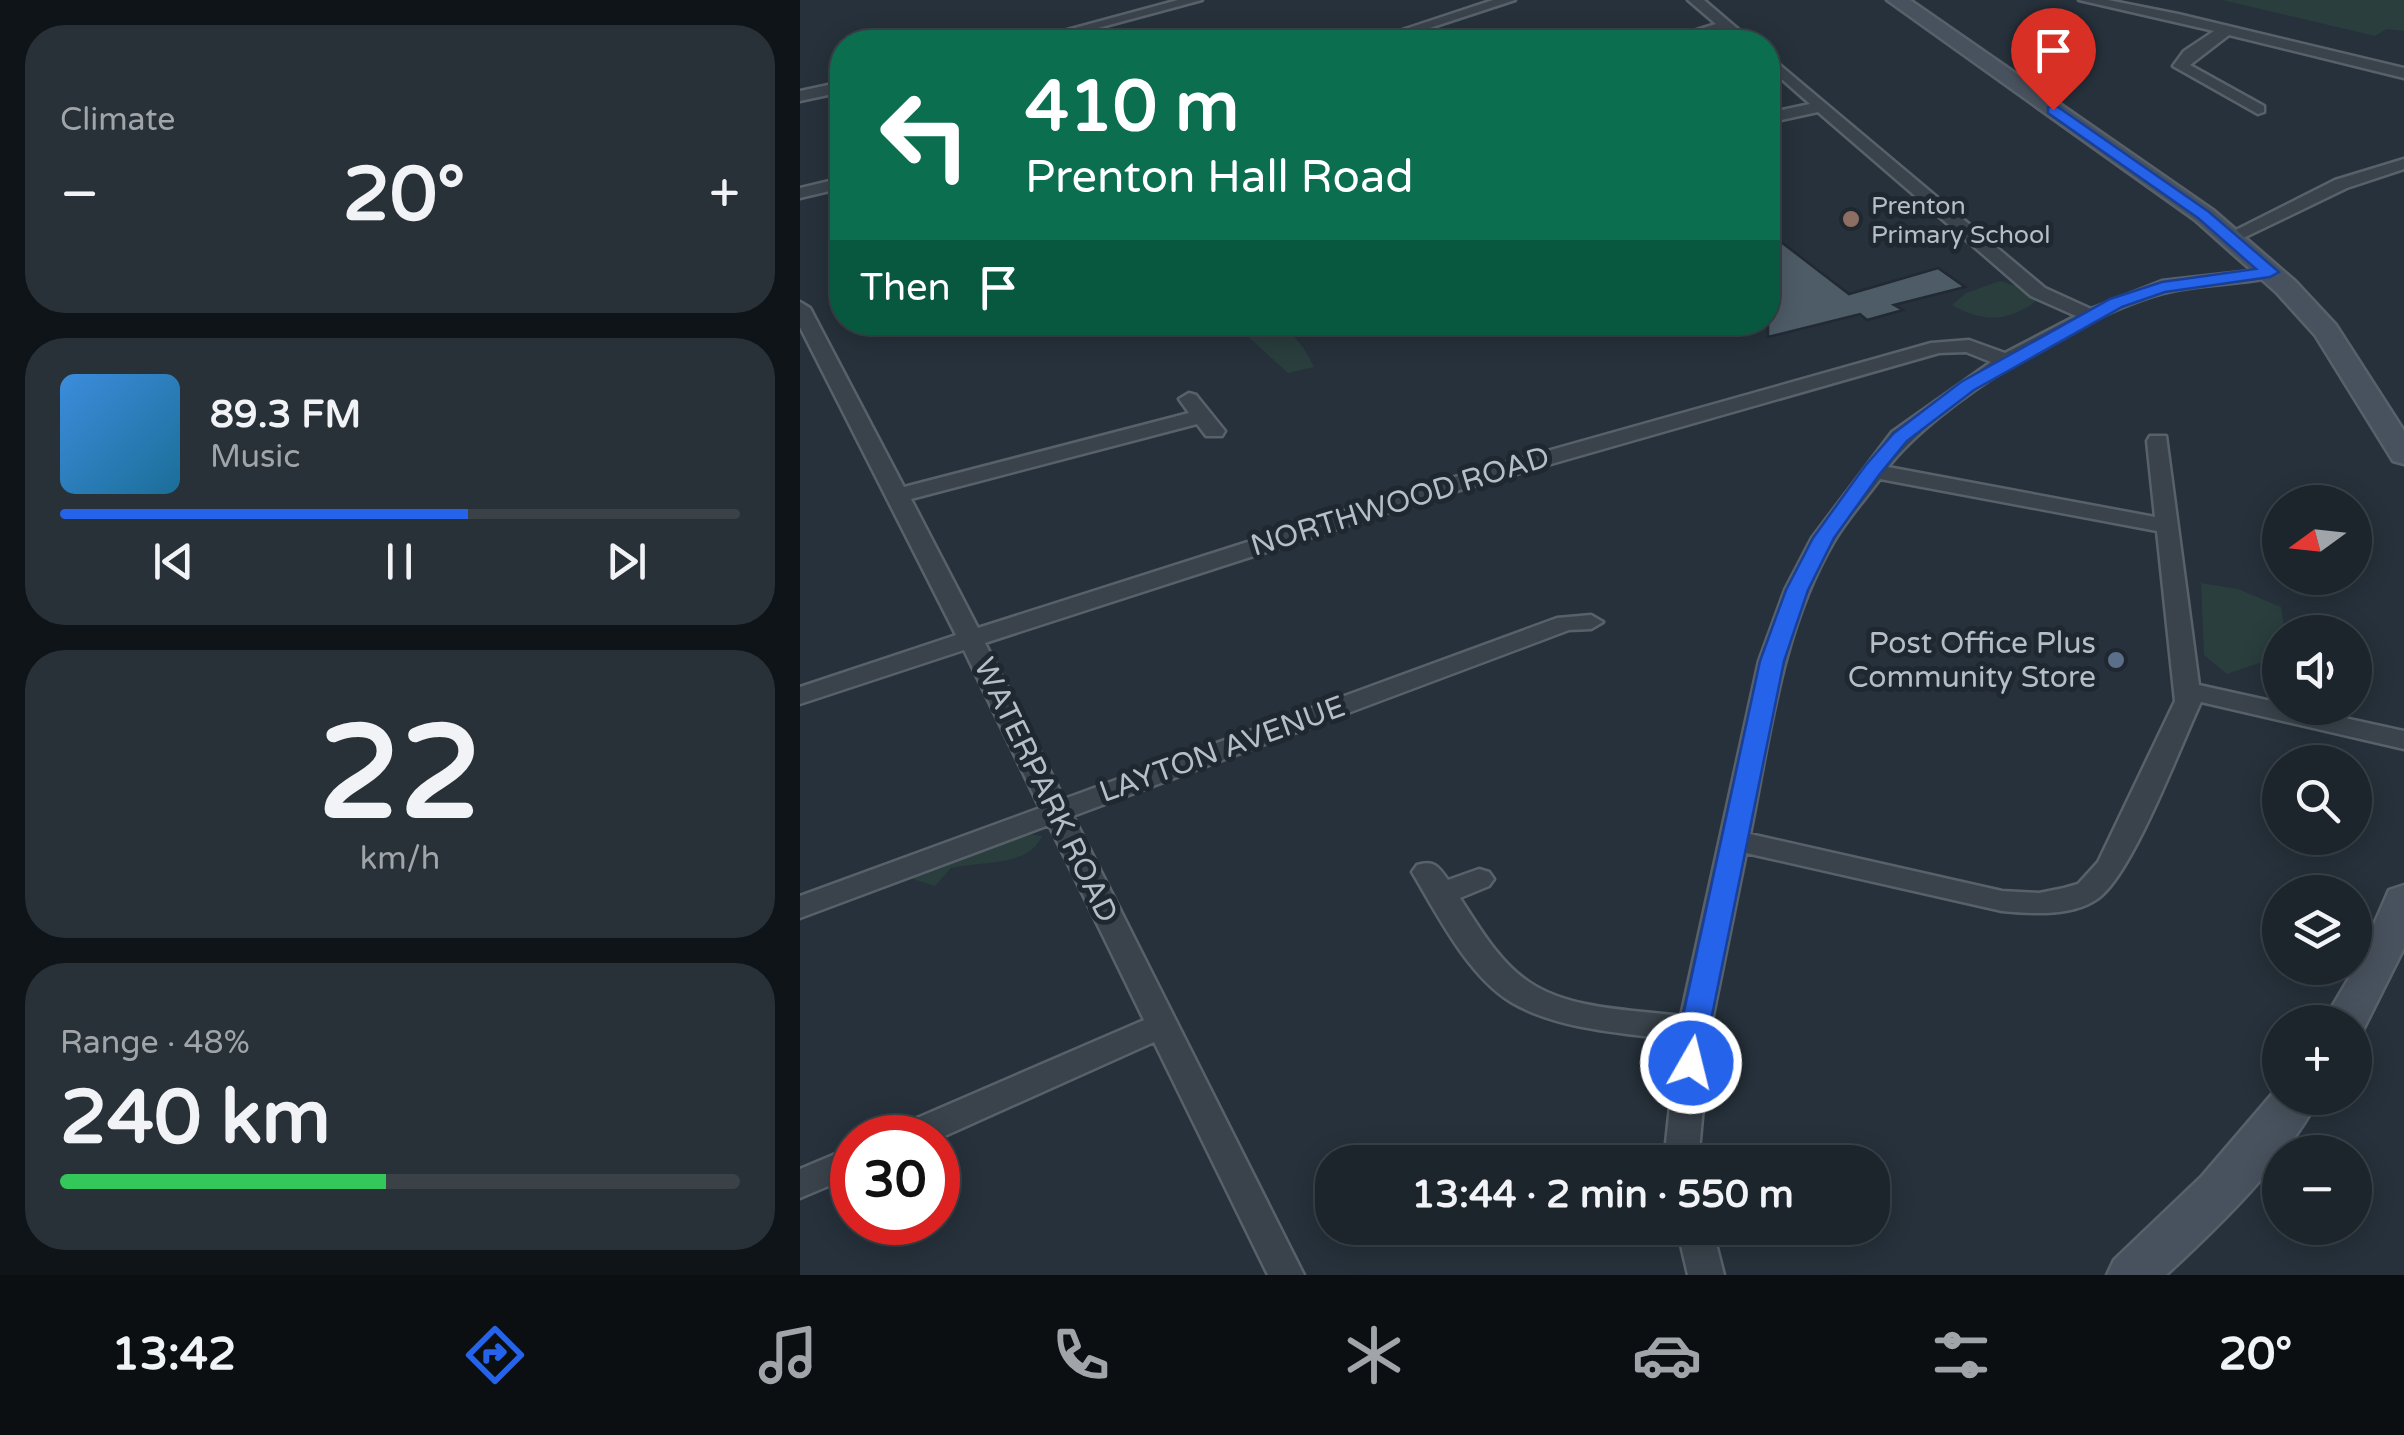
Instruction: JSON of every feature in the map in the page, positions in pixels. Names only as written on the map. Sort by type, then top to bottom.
[{"type":"street","points":[[1077,30],[1195,0]]},
{"type":"street","points":[[1412,30],[1508,0]]},
{"type":"street","points":[[1695,0],[1732,30]]},
{"type":"street","points":[[1897,0],[2231,237],[2326,331],[2404,455]]},
{"type":"street","points":[[2086,0],[2228,29],[2404,74]]},
{"type":"street","points":[[1712,30],[1728,26]]},
{"type":"street","points":[[2228,29],[2189,54],[2182,66],[2258,109]]},
{"type":"street","points":[[1780,70],[2038,292],[2091,316]]},
{"type":"street","points":[[800,96],[830,90]]},
{"type":"street","points":[[1780,115],[1822,106]]},
{"type":"street","points":[[2231,237],[2341,184],[2404,164]]},
{"type":"street","points":[[800,194],[830,186]]},
{"type":"street","points":[[1683,1145],[1694,1030],[1772,661],[1797,590],[1824,538],[1900,437],[2006,362],[2091,316],[2162,288],[2270,272]]},
{"type":"street","name":"WATERPARK ROAD","points":[[800,308],[971,639],[1286,1275]]},
{"type":"street","name":"NORTHWOOD ROAD","points":[[800,696],[1413,496],[1641,428],[1938,347],[1970,346],[2006,362]]},
{"type":"street","points":[[896,496],[1202,416]]},
{"type":"street","points":[[1735,841],[2002,901],[2039,904],[2088,891],[2110,867],[2190,691],[2158,441]]},
{"type":"street","points":[[1872,470],[2169,526]]},
{"type":"street","name":"LAYTON AVENUE","points":[[800,907],[1566,623],[1590,622]]},
{"type":"street","points":[[2190,691],[2404,740]]},
{"type":"street","points":[[1479,879],[1435,882],[1500,974],[1522,994],[1554,1006],[1694,1030]]},
{"type":"street","points":[[2354,1005],[2404,900]]},
{"type":"street","points":[[958,1115],[1162,1025]]},
{"type":"street","points":[[2132,1275],[2188,1225],[2248,1162],[2283,1115]]},
{"type":"street","points":[[800,1184],[830,1171]]},
{"type":"street","points":[[1699,1245],[1706,1275]]},
{"type":"green space","points":[[2222,0],[2404,0],[2404,31],[2387,29],[2375,36]]},
{"type":"green space","points":[[2000,281],[2019,287],[2036,301],[2015,313],[1994,318],[1974,315],[1952,305],[1966,293]]},
{"type":"green space","points":[[1246,335],[1292,335],[1314,367],[1288,373]]},
{"type":"green space","points":[[2201,583],[2238,589],[2281,607],[2282,615],[2262,615],[2262,662],[2227,674],[2204,655]]},
{"type":"green space","points":[[982,827],[1042,836],[1036,846],[1015,858],[951,868],[935,886],[907,877],[956,837]]},
{"type":"building","name":"Prenton Primary School","points":[[1780,241],[1849,294],[1938,268],[1965,287],[1894,305],[1903,310],[1867,320],[1860,314],[1780,334]]},
{"type":"place","name":"Prenton Primary School","points":[[1851,219]]},
{"type":"place","name":"Post Office Plus Community Store","points":[[2116,660]]},
{"type":"route","points":[[1691,1063],[1694,1030],[1772,661],[1797,590],[1824,538],[1872,470],[1900,437],[1967,386],[2116,303],[2162,288],[2270,272],[2204,215],[2053,110]]}]
